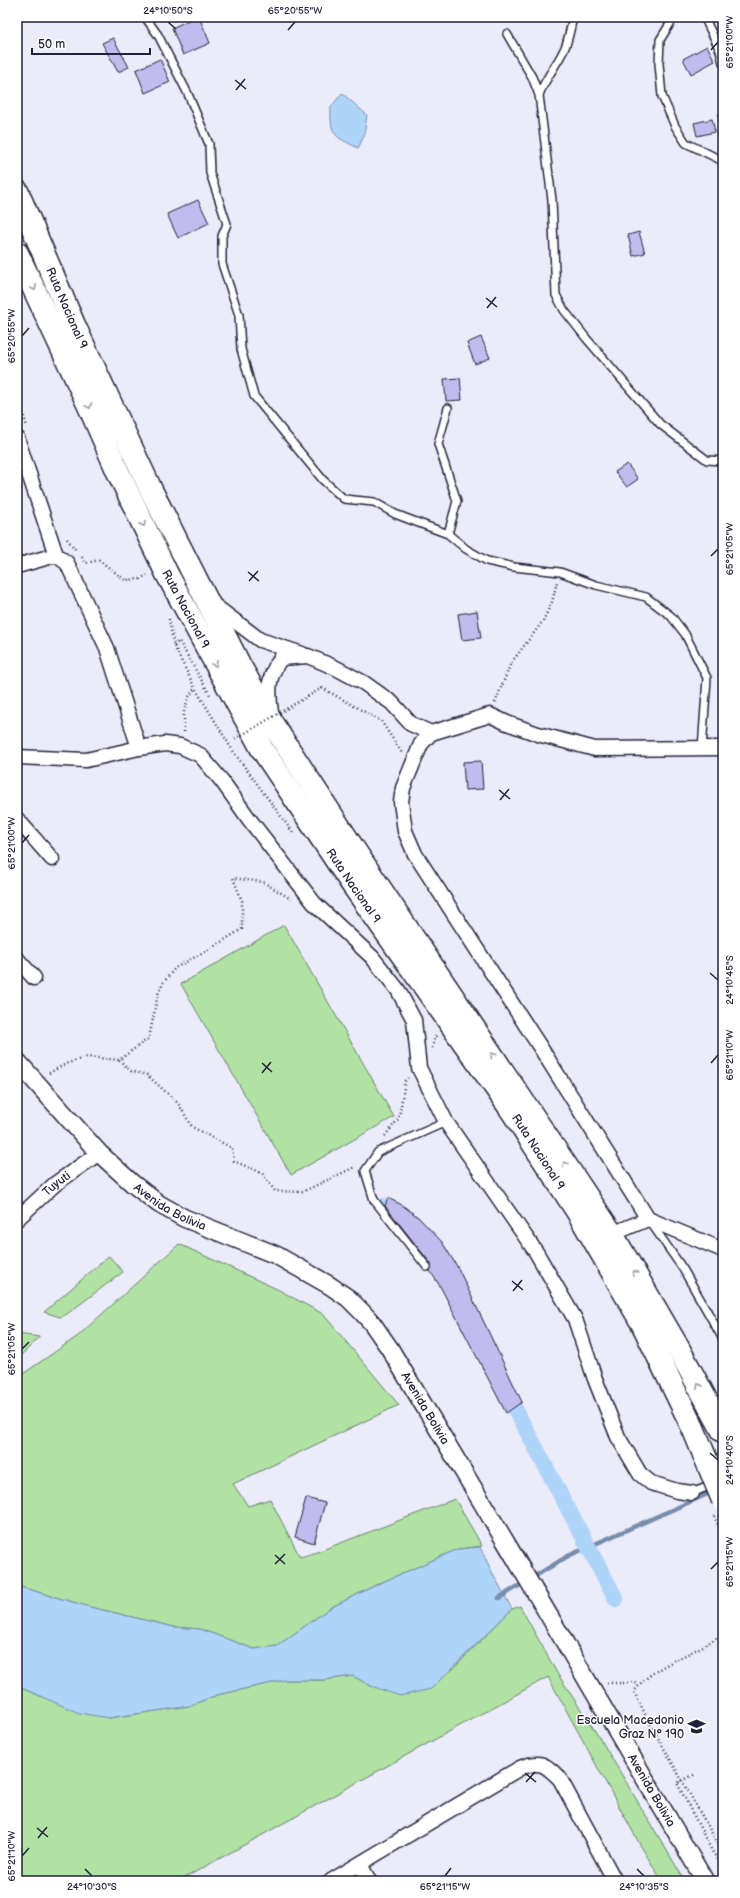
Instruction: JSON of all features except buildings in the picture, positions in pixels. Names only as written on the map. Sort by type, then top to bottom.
[{"type":"highway","name":"Ruta Nacional 9","points":[[17,191],[74,325],[135,458],[239,664],[273,725],[357,854],[612,1234],[721,1426]]},
{"type":"highway","name":"Ruta Nacional 9","points":[[17,253],[89,406],[118,472],[167,574],[262,749],[352,884],[510,1108],[577,1211],[642,1323],[693,1428],[723,1500]]},
{"type":"street","points":[[23,436],[56,555],[67,563],[106,648],[139,748]]},
{"type":"street","points":[[17,566],[56,555]]},
{"type":"street","points":[[206,599],[260,640],[308,656],[364,683],[392,703],[411,724],[431,733]]},
{"type":"street","points":[[273,725],[268,694],[272,671],[281,658],[308,656]]},
{"type":"street","points":[[723,748],[702,750],[646,748],[594,749],[538,734],[490,715],[431,733],[421,744],[403,788],[401,802],[405,831],[415,854],[542,1050],[648,1219],[723,1250]]},
{"type":"street","points":[[17,757],[86,760],[139,748],[165,744],[180,746],[200,755],[222,781],[249,819],[314,903],[372,957],[398,990],[414,1020],[419,1068],[446,1122],[536,1252],[575,1319],[595,1379],[618,1438],[640,1474],[650,1483],[677,1491],[692,1493]]},
{"type":"street","points":[[17,819],[52,859]]},
{"type":"street","points":[[17,960],[34,978]]},
{"type":"street","name":"Avenida Bolivia","points":[[17,1061],[99,1153],[133,1184],[159,1204],[184,1218],[276,1255],[329,1284],[348,1298],[372,1323],[390,1350],[540,1599],[585,1679],[705,1881]]},
{"type":"street","name":"Tuyuti","points":[[17,1219],[55,1184],[99,1153]]},
{"type":"street","points":[[612,1234],[648,1219]]},
{"type":"street","points":[[331,1881],[520,1768],[529,1764],[540,1763],[548,1767],[560,1779],[615,1881]]},
{"type":"street","points":[[360,1864],[370,1881]]},
{"type":"lane","points":[[145,17],[158,35],[188,94],[209,144],[210,173],[227,224],[222,236],[222,264],[239,315],[241,349],[254,396],[323,480],[344,499],[374,502],[395,514],[448,534],[466,549],[487,561],[514,567],[560,572],[596,585],[646,597],[670,616],[686,634],[707,678],[702,750]]},
{"type":"lane","points":[[539,95],[544,81],[556,64],[566,45],[573,17]]},
{"type":"lane","points":[[676,17],[660,40],[659,64],[662,96],[675,126],[686,142],[723,161]]},
{"type":"lane","points":[[709,17],[707,23],[720,50],[723,63]]},
{"type":"lane","points":[[507,34],[532,77],[539,95],[552,200],[556,295],[564,310],[586,338],[660,424],[707,460],[723,462]]},
{"type":"lane","points":[[723,116],[723,143]]},
{"type":"lane","points":[[448,408],[438,444],[457,501],[448,534]]},
{"type":"lane","points":[[427,1267],[374,1200],[365,1172],[378,1152],[446,1122]]},
{"type":"lane","points":[[648,1219],[683,1269],[723,1339]]},
{"type":"lane","points":[[692,1493],[723,1480]]},
{"type":"path","points":[[17,393],[23,436]]},
{"type":"path","points":[[67,538],[86,562],[98,560],[125,580],[140,579],[148,574]]},
{"type":"path","points":[[490,715],[511,663],[543,621],[552,602],[560,572]]},
{"type":"path","points":[[174,646],[179,641],[212,700]]},
{"type":"path","points":[[180,746],[185,727],[184,712],[188,698],[195,688]]},
{"type":"path","points":[[231,732],[235,739],[322,688],[381,721],[412,766]]},
{"type":"path","points":[[119,1060],[149,1038],[158,994],[175,968],[242,929],[242,901],[233,878],[263,882],[299,904],[314,903]]},
{"type":"path","points":[[380,1142],[399,1118],[405,1081],[429,1056],[438,1031]]},
{"type":"path","points":[[34,1080],[68,1063],[87,1057],[119,1060],[132,1071],[147,1075],[178,1103],[192,1127],[232,1148],[234,1161],[262,1173],[275,1192],[302,1192],[359,1164]]},
{"type":"path","points":[[723,1633],[710,1643],[655,1672],[640,1683],[634,1692],[723,1853]]},
{"type":"path","points":[[585,1679],[609,1684],[640,1683]]},
{"type":"path","points":[[694,1775],[677,1783],[712,1851],[723,1868]]},
{"type":"green space","points":[[284,925],[394,1117],[291,1175],[181,984]]},
{"type":"green space","points":[[179,1244],[279,1290],[323,1314],[399,1405],[233,1484],[248,1506],[270,1499],[300,1557],[317,1552],[455,1499],[482,1546],[458,1549],[378,1584],[330,1608],[277,1646],[254,1649],[200,1629],[174,1627],[90,1607],[17,1586],[17,1378],[78,1336]]},
{"type":"green space","points":[[109,1256],[123,1272],[67,1314],[60,1317],[44,1312]]},
{"type":"green space","points":[[17,1334],[40,1337],[17,1359]]},
{"type":"green space","points":[[520,1606],[557,1673],[601,1740],[685,1881],[662,1881],[639,1843],[548,1677],[179,1881],[17,1881],[17,1686],[40,1696],[109,1718],[189,1706],[217,1695],[285,1680],[323,1680],[353,1676],[371,1686],[451,1671],[512,1609]]},
{"type":"water","points":[[342,93],[367,115],[364,136],[358,148],[344,141],[335,134],[331,124],[331,107]]},
{"type":"water","points":[[480,1547],[512,1609],[431,1689],[400,1696],[371,1686],[353,1676],[323,1680],[285,1680],[217,1695],[189,1706],[109,1718],[79,1713],[17,1686],[17,1586],[90,1607],[174,1627],[200,1629],[254,1649],[277,1646],[330,1608],[378,1584],[458,1549]]},
{"type":"waterway","points":[[383,1206],[403,1223]]},
{"type":"waterway","points":[[514,1407],[616,1599]]},
{"type":"waterway","points":[[532,1578],[568,1556],[712,1492]]},
{"type":"waterway","points":[[499,1598],[525,1582]]},
{"type":"place","name":"Escuela Macedonio Graz N° 190","points":[[697,1727]]}]
